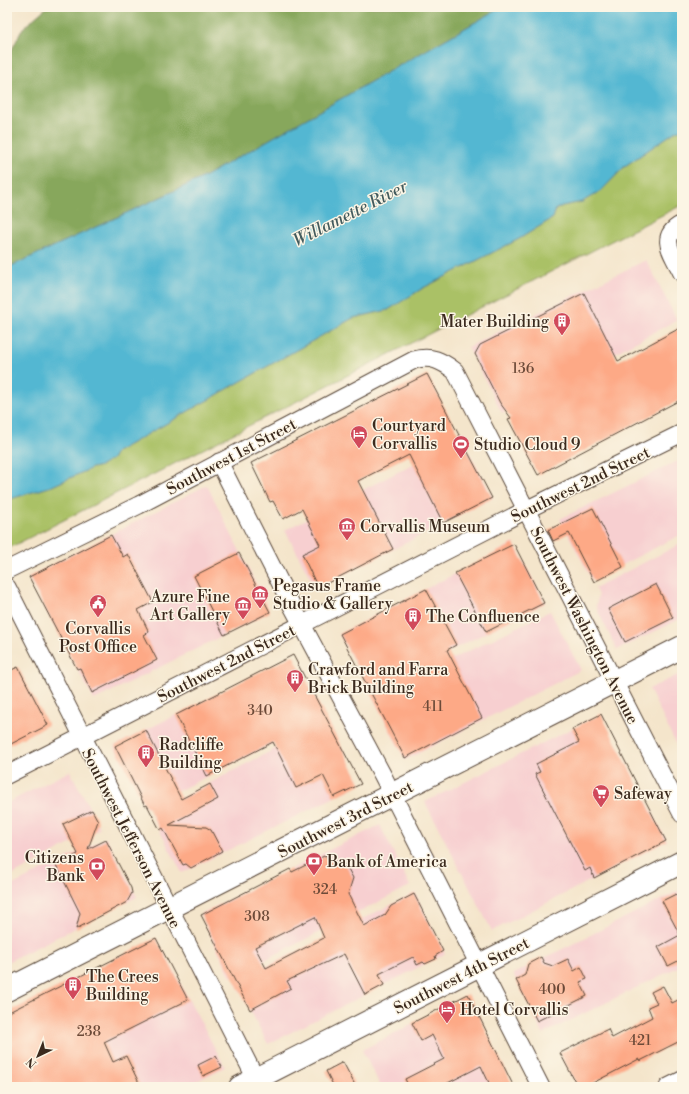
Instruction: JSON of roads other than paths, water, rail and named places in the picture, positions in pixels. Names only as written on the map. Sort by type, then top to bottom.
[{"type":"highway","name":"Southwest 3rd Street","points":[[7,990],[682,647]]},
{"type":"highway","name":"Southwest 4th Street","points":[[252,1084],[479,965],[682,862]]},
{"type":"street","points":[[682,224],[672,229],[668,235],[667,243],[682,273]]},
{"type":"street","name":"Southwest 1st Street","points":[[7,570],[139,505],[414,360],[433,358],[442,361],[455,371]]},
{"type":"street","name":"Southwest Washington Avenue","points":[[455,371],[613,682],[682,814]]},
{"type":"street","name":"Southwest 2nd Street","points":[[7,775],[526,510],[682,434]]},
{"type":"street","points":[[219,462],[302,624],[392,794],[541,1087]]},
{"type":"street","name":"Southwest Jefferson Avenue","points":[[7,587],[168,909],[252,1084]]},
{"type":"street","points":[[668,1087],[682,1080]]},
{"type":"water","name":"Willamette River","points":[[502,7],[682,7],[682,129],[676,131],[625,166],[602,190],[582,202],[562,206],[556,209],[553,218],[519,239],[423,288],[388,310],[353,318],[116,452],[112,459],[101,466],[92,468],[52,486],[7,500],[7,268],[200,179]]},
{"type":"place","name":"Mater Building","points":[[562,336]]},
{"type":"place","name":"Courtyard Corvallis","points":[[359,449]]},
{"type":"place","name":"Studio Cloud 9","points":[[461,459]]},
{"type":"place","name":"Corvallis Museum","points":[[347,541]]},
{"type":"place","name":"Pegasus Frame Studio & Gallery","points":[[260,609]]},
{"type":"place","name":"Corvallis Post Office","points":[[98,618]]},
{"type":"place","name":"Azure Fine Art Gallery","points":[[243,620]]},
{"type":"place","name":"The Confluence","points":[[413,631]]},
{"type":"place","name":"Crawford and Farra Brick Building","points":[[295,693]]},
{"type":"place","name":"Radcliffe Building","points":[[146,768]]},
{"type":"place","name":"Safeway","points":[[601,808]]},
{"type":"place","name":"Bank of America","points":[[314,876]]},
{"type":"place","name":"Citizens Bank","points":[[97,881]]},
{"type":"place","name":"The Crees Building","points":[[73,1000]]},
{"type":"place","name":"Hotel Corvallis","points":[[447,1024]]}]
